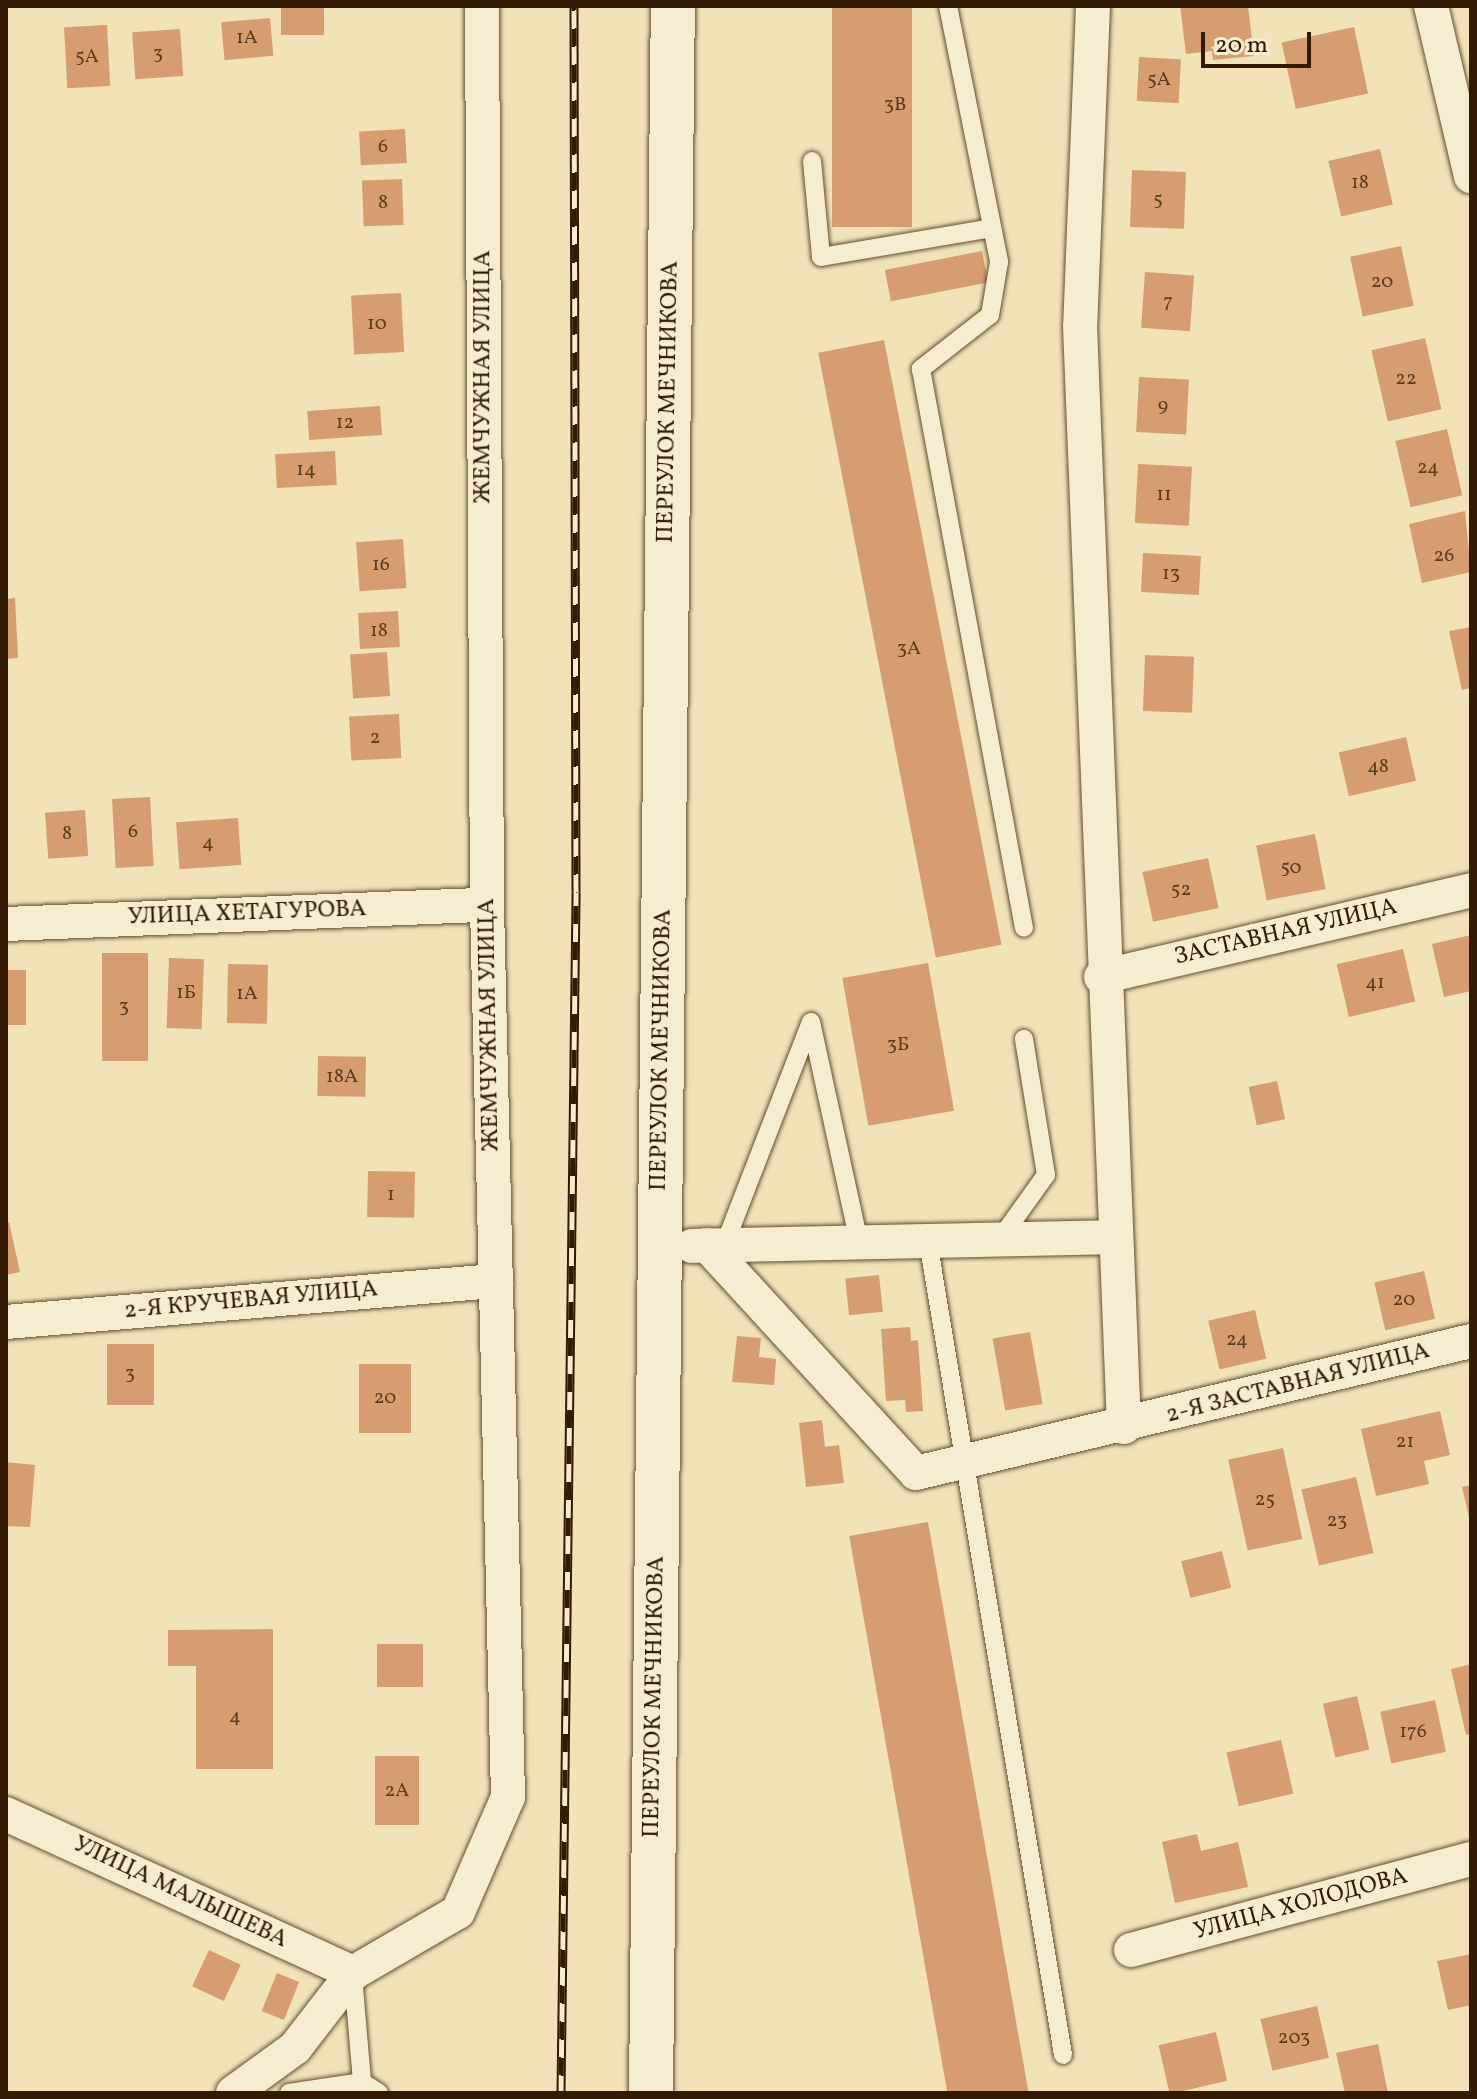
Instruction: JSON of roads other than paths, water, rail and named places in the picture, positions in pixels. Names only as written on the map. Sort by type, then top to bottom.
[{"type":"street","name":"ЖЕМЧУЖНАЯ УЛИЦА","points":[[353,1973],[458,1912],[508,1797],[487,905],[482,6]]},
{"type":"street","name":"ПЕРЕУЛОК МЕЧНИКОВА","points":[[651,2093],[673,6]]},
{"type":"street","points":[[1093,6],[1080,326],[1101,977],[1124,1427]]},
{"type":"street","points":[[1431,6],[1471,176]]},
{"type":"street","name":"ЗАСТАВНАЯ УЛИЦА","points":[[1101,977],[1471,890]]},
{"type":"street","name":"УЛИЦА ХЕТАГУРОВА","points":[[6,924],[487,905]]},
{"type":"street","points":[[660,1247],[1115,1237]]},
{"type":"street","name":"2-Я ЗАСТАВНАЯ УЛИЦА","points":[[716,1246],[916,1473],[1124,1427],[1471,1341]]},
{"type":"street","name":"2-Я КРУЧЕВАЯ УЛИЦА","points":[[6,1322],[496,1281]]},
{"type":"street","name":"УЛИЦА МАЛЫШЕВА","points":[[6,1814],[353,1973]]},
{"type":"street","name":"УЛИЦА ХОЛОДОВА","points":[[1131,1950],[1471,1859]]},
{"type":"street","points":[[233,2093],[295,2048],[353,1973]]},
{"type":"lane","points":[[948,6],[999,262],[990,315],[921,369],[1024,928]]},
{"type":"lane","points":[[812,161],[821,257],[992,228]]},
{"type":"lane","points":[[716,1246],[811,1022],[859,1242]]},
{"type":"lane","points":[[1000,1239],[1046,1175],[1024,1039]]},
{"type":"lane","points":[[928,1241],[962,1463],[1063,2055]]},
{"type":"lane","points":[[353,1973],[362,2082]]},
{"type":"lane","points":[[289,2093],[362,2082],[379,2093]]},
{"type":"railway","points":[[561,2093],[576,892],[574,6]]}]
